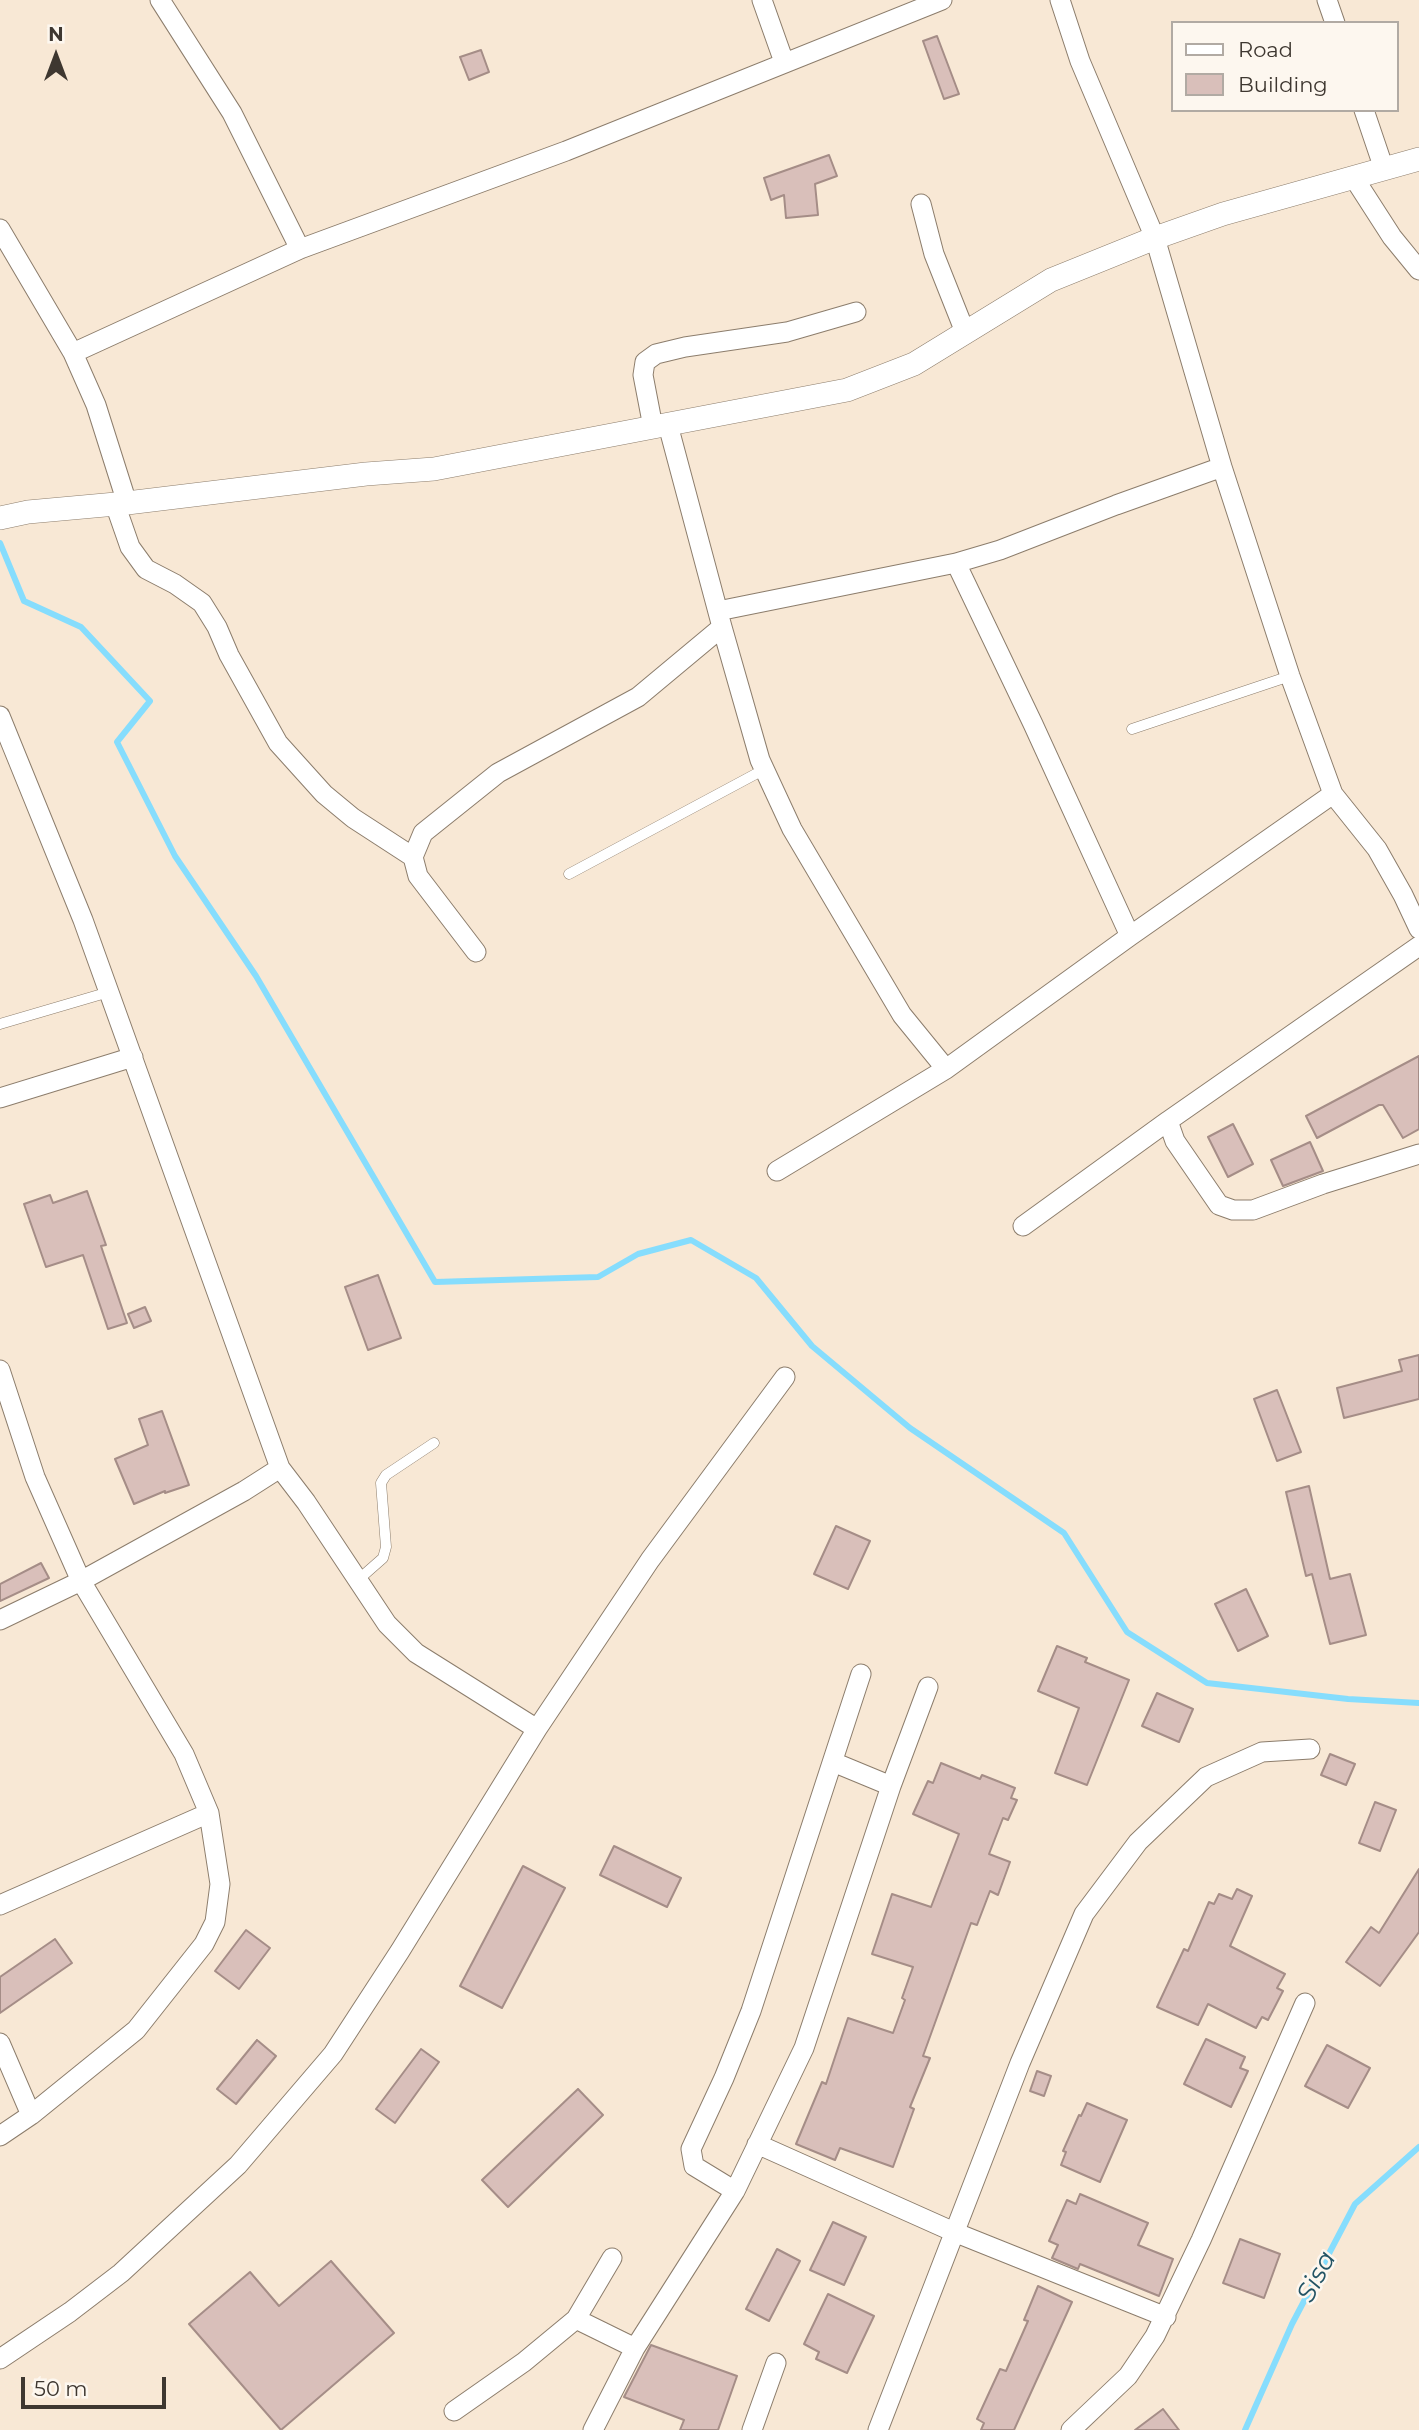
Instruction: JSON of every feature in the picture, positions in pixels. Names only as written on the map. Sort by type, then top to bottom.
[{"type":"street","points":[[160,0],[232,113],[300,249]]},
{"type":"street","points":[[762,0],[784,62]]},
{"type":"street","points":[[73,353],[300,249],[566,151],[942,0]]},
{"type":"street","points":[[1060,0],[1080,61],[1155,237],[1222,467],[1290,676],[1332,794],[1377,849],[1419,929]]},
{"type":"street","points":[[1327,0],[1334,21]]},
{"type":"street","points":[[1365,112],[1384,169]]},
{"type":"street","points":[[0,518],[28,512],[121,504],[366,474],[434,469],[847,390],[914,364],[1051,280],[1155,237],[1223,214],[1419,159]]},
{"type":"street","points":[[1354,178],[1392,237],[1419,270]]},
{"type":"street","points":[[921,204],[934,254],[965,332]]},
{"type":"street","points":[[0,229],[73,353],[96,405],[130,547],[146,569],[175,584],[202,603],[278,743],[324,794],[353,818],[413,857]]},
{"type":"street","points":[[856,312],[787,332],[685,347],[656,354],[645,362],[643,375],[720,619],[760,760],[792,829],[902,1015],[946,1069]]},
{"type":"street","points":[[476,952],[418,876],[413,857],[423,833],[498,773],[638,697],[720,619],[1000,550],[1222,467]]},
{"type":"street","points":[[956,563],[1130,936]]},
{"type":"street","points":[[0,716],[8,755],[83,920],[280,1468],[306,1502],[387,1624],[416,1653],[537,1730]]},
{"type":"street","points":[[777,1171],[946,1069],[1332,794]]},
{"type":"street","points":[[1023,1226],[1419,946]]},
{"type":"street","points":[[0,1098],[133,1057]]},
{"type":"street","points":[[1168,1121],[1175,1141],[1219,1205],[1233,1210],[1253,1210],[1322,1184],[1419,1154]]},
{"type":"street","points":[[0,1370],[35,1477],[81,1581],[184,1754],[209,1813],[220,1884],[215,1922],[204,1944],[136,2031],[0,2136]]},
{"type":"street","points":[[0,2359],[70,2312],[121,2273],[238,2165],[333,2054],[537,1730],[650,1560],[785,1377]]},
{"type":"street","points":[[0,1620],[81,1581],[244,1491],[280,1468]]},
{"type":"street","points":[[736,2190],[694,2166],[691,2149],[751,2011],[861,1674]]},
{"type":"street","points":[[593,2430],[635,2348],[736,2190],[804,2048],[891,1786],[928,1687]]},
{"type":"street","points":[[878,2430],[1020,2063],[1084,1914],[1138,1842],[1206,1777],[1262,1752],[1310,1749]]},
{"type":"street","points":[[833,1762],[891,1786]]},
{"type":"street","points":[[0,1905],[209,1813]]},
{"type":"street","points":[[1072,2430],[1128,2376],[1156,2336],[1305,2003]]},
{"type":"street","points":[[0,2043],[30,2115]]},
{"type":"street","points":[[757,2144],[954,2232],[1166,2317]]},
{"type":"street","points":[[454,2411],[524,2362],[576,2319],[612,2258]]},
{"type":"street","points":[[576,2319],[635,2348]]},
{"type":"street","points":[[752,2430],[776,2363]]},
{"type":"lane","points":[[1132,729],[1290,676]]},
{"type":"lane","points":[[569,874],[765,768]]},
{"type":"lane","points":[[0,1024],[109,992]]},
{"type":"lane","points":[[358,1580],[383,1558],[386,1547],[381,1483],[386,1475],[434,1443]]},
{"type":"building","points":[[937,36],[959,94],[944,99],[923,41]]},
{"type":"building","points":[[481,50],[489,72],[469,80],[460,57]]},
{"type":"building","points":[[829,155],[837,176],[815,184],[818,215],[786,218],[784,195],[771,200],[764,178]]},
{"type":"building","points":[[1419,1056],[1419,1129],[1403,1138],[1383,1105],[1379,1105],[1317,1138],[1306,1116]]},
{"type":"building","points":[[1233,1124],[1253,1164],[1228,1177],[1208,1137]]},
{"type":"building","points":[[1310,1142],[1323,1171],[1283,1186],[1271,1160]]},
{"type":"building","points":[[87,1191],[106,1245],[101,1246],[127,1323],[108,1329],[83,1255],[46,1267],[24,1204],[50,1195],[53,1203]]},
{"type":"building","points":[[378,1275],[401,1338],[368,1350],[345,1287]]},
{"type":"building","points":[[145,1307],[151,1321],[134,1328],[128,1314]]},
{"type":"building","points":[[1419,1355],[1419,1399],[1344,1418],[1337,1388],[1402,1371],[1399,1360]]},
{"type":"building","points":[[1277,1390],[1301,1452],[1277,1461],[1254,1399]]},
{"type":"building","points":[[162,1411],[189,1485],[165,1491],[134,1504],[115,1459],[148,1445],[139,1419]]},
{"type":"building","points":[[1309,1486],[1330,1579],[1350,1574],[1366,1635],[1330,1644],[1312,1574],[1306,1576],[1286,1492]]},
{"type":"building","points":[[836,1526],[870,1541],[848,1589],[814,1574]]},
{"type":"building","points":[[41,1563],[49,1578],[0,1601],[0,1584]]},
{"type":"building","points":[[1246,1589],[1268,1636],[1238,1651],[1215,1604]]},
{"type":"building","points":[[1057,1646],[1087,1658],[1085,1662],[1129,1680],[1087,1785],[1055,1773],[1079,1708],[1038,1691]]},
{"type":"building","points":[[1157,1693],[1193,1709],[1179,1742],[1142,1726]]},
{"type":"building","points":[[1330,1754],[1355,1764],[1346,1785],[1321,1775]]},
{"type":"building","points":[[941,1763],[980,1779],[982,1775],[1015,1788],[1011,1798],[1017,1800],[1008,1820],[1003,1818],[989,1854],[1010,1862],[998,1895],[990,1891],[977,1925],[971,1923],[923,2056],[930,2058],[910,2107],[914,2109],[893,2167],[840,2148],[835,2160],[796,2144],[822,2082],[826,2084],[848,2018],[893,2033],[913,1967],[872,1954],[892,1894],[931,1907],[959,1834],[913,1814],[928,1781],[933,1783]]},
{"type":"building","points":[[1375,1802],[1396,1810],[1380,1851],[1359,1843]]},
{"type":"building","points":[[614,1846],[681,1878],[667,1907],[600,1875]]},
{"type":"building","points":[[523,1866],[565,1888],[502,2008],[460,1986]]},
{"type":"building","points":[[1419,1869],[1419,1932],[1380,1986],[1346,1962],[1371,1927],[1379,1933]]},
{"type":"building","points":[[1237,1889],[1252,1896],[1230,1946],[1285,1974],[1277,1988],[1283,1991],[1268,2020],[1262,2017],[1256,2028],[1208,2004],[1198,2025],[1157,2007],[1184,1949],[1188,1951],[1209,1902],[1214,1904],[1219,1894],[1232,1899]]},
{"type":"building","points":[[246,1930],[270,1948],[239,1989],[215,1971]]},
{"type":"building","points":[[55,1939],[72,1963],[0,2013],[0,1977]]},
{"type":"building","points":[[1206,2039],[1245,2057],[1240,2068],[1248,2071],[1231,2107],[1184,2084]]},
{"type":"building","points":[[257,2040],[276,2056],[236,2104],[217,2089]]},
{"type":"building","points":[[1327,2045],[1370,2068],[1348,2108],[1305,2086]]},
{"type":"building","points":[[421,2049],[439,2062],[395,2123],[376,2109]]},
{"type":"building","points":[[1037,2071],[1051,2076],[1044,2096],[1030,2091]]},
{"type":"building","points":[[578,2089],[603,2115],[508,2207],[482,2180]]},
{"type":"building","points":[[1087,2103],[1127,2120],[1100,2182],[1061,2165],[1066,2152],[1063,2151]]},
{"type":"building","points":[[1080,2194],[1148,2223],[1138,2245],[1173,2259],[1159,2296],[1080,2264],[1078,2269],[1052,2258],[1058,2245],[1049,2241],[1067,2200],[1076,2204]]},
{"type":"building","points":[[833,2222],[866,2237],[844,2285],[810,2270]]},
{"type":"building","points":[[1240,2239],[1280,2254],[1264,2298],[1223,2283]]},
{"type":"building","points":[[777,2249],[800,2261],[769,2321],[746,2309]]},
{"type":"building","points":[[331,2261],[394,2333],[281,2430],[189,2324],[250,2272],[279,2306]]},
{"type":"building","points":[[1038,2286],[1072,2302],[1014,2430],[981,2430],[984,2423],[977,2419],[1000,2369],[1006,2371],[1028,2321],[1024,2320]]},
{"type":"building","points":[[828,2294],[874,2316],[847,2373],[816,2359],[819,2352],[804,2344]]},
{"type":"building","points":[[651,2345],[737,2376],[718,2430],[680,2430],[684,2420],[624,2397]]},
{"type":"building","points":[[1163,2409],[1179,2430],[1135,2430]]},
{"type":"waterway","points":[[0,543],[24,601],[81,627],[150,701],[117,742],[175,856],[256,976],[435,1282],[598,1277],[638,1254],[691,1240],[756,1278],[812,1346],[910,1428],[1064,1533],[1127,1632],[1207,1683],[1348,1699],[1419,1703]]},
{"type":"waterway","name":"Sisa","points":[[1245,2430],[1292,2324],[1355,2204],[1419,2147]]}]
